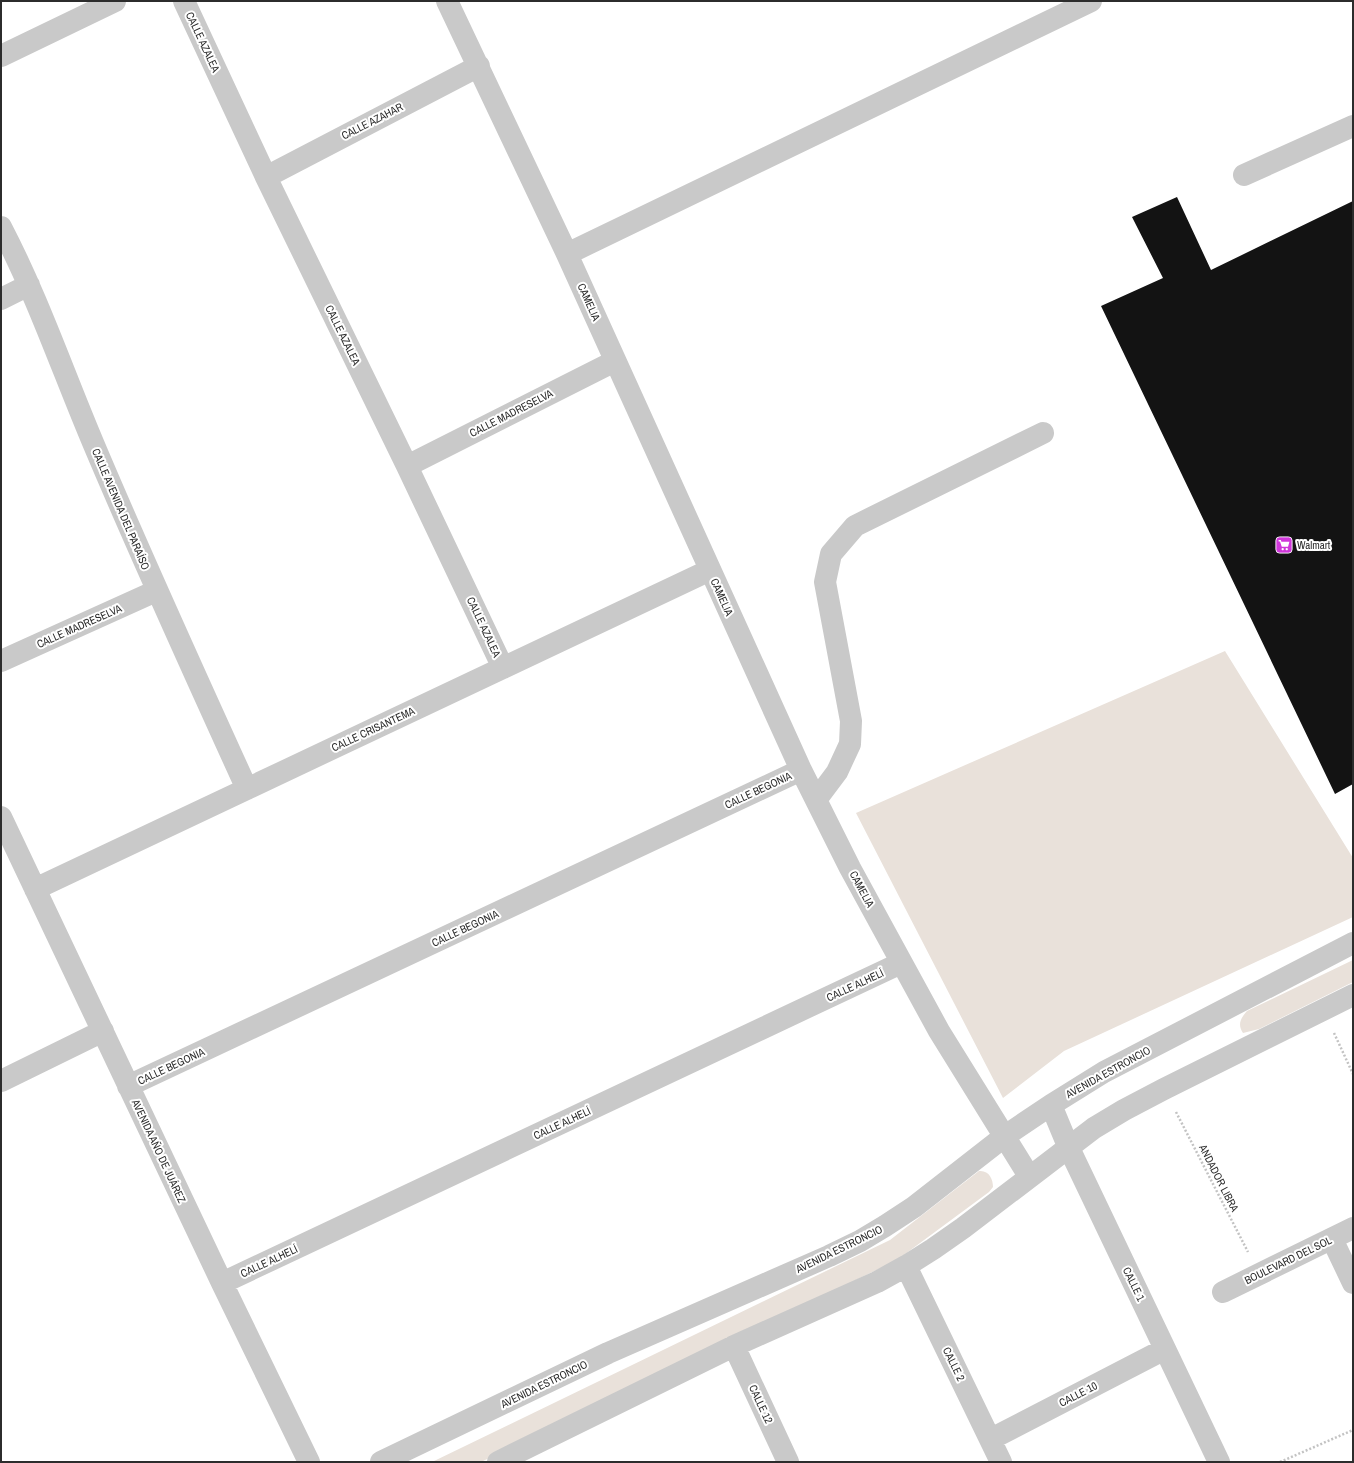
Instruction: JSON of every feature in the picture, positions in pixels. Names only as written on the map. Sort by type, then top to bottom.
[{"type":"street","points":[[1,56],[115,1]]},
{"type":"street","name":"CALLE AZALEA","points":[[184,1],[266,177],[407,466],[503,668]]},
{"type":"street","name":"CAMELIA","points":[[447,1],[567,254],[801,770],[850,868],[939,1031],[1029,1176]]},
{"type":"street","points":[[567,254],[1091,1]]},
{"type":"street","name":"CALLE AZAHAR","points":[[266,177],[479,66]]},
{"type":"street","points":[[1244,175],[1353,126]]},
{"type":"street","name":"CALLE AVENIDA DEL PARAÍSO","points":[[1,227],[29,285],[93,443],[156,591],[247,789]]},
{"type":"street","points":[[1,299],[29,285]]},
{"type":"street","name":"CALLE MADRESELVA","points":[[407,466],[615,361]]},
{"type":"street","points":[[816,800],[837,772],[850,744],[851,721],[825,582],[831,554],[855,526],[1043,433]]},
{"type":"street","name":"CALLE CRISANTEMA","points":[[35,889],[710,570]]},
{"type":"street","name":"CALLE MADRESELVA","points":[[1,661],[156,591]]},
{"type":"street","name":"CALLE BEGONIA","points":[[128,1086],[801,770]]},
{"type":"street","name":"AVENIDA AÑO DE JUÁREZ","points":[[1,818],[222,1283],[309,1462]]},
{"type":"street","name":"AVENIDA ESTRONCIO","points":[[381,1462],[608,1353],[860,1241],[914,1207],[1005,1136],[1104,1072],[1353,943]]},
{"type":"street","name":"CALLE ALHELÍ","points":[[222,1283],[901,963]]},
{"type":"street","points":[[498,1462],[522,1457],[734,1346],[877,1282],[906,1266],[963,1228],[1068,1146],[1118,1113],[1353,995]]},
{"type":"street","points":[[1,1081],[103,1031]]},
{"type":"street","name":"CALLE 1","points":[[1051,1105],[1068,1146],[1219,1462]]},
{"type":"street","name":"BOULEVARD DEL SOL","points":[[1223,1292],[1353,1228]]},
{"type":"street","points":[[1332,1239],[1353,1283]]},
{"type":"street","name":"CALLE 2","points":[[906,1266],[1001,1462]]},
{"type":"street","name":"CALLE 12","points":[[734,1346],[788,1462]]},
{"type":"street","name":"CALLE 10","points":[[991,1439],[1165,1349]]},
{"type":"path","points":[[1322,1010],[1353,1074]]},
{"type":"path","name":"ANDADOR LIBRA","points":[[1164,1089],[1259,1274]]},
{"type":"path","points":[[1280,1462],[1353,1430]]},
{"type":"shaded area","points":[[1225,651],[1353,858],[1353,917],[1064,1051],[1003,1098],[856,813]]},
{"type":"shaded area","points":[[1353,960],[1353,982],[1259,1029],[1243,1033],[1241,1030],[1240,1021],[1247,1011]]},
{"type":"shaded area","points":[[979,1171],[985,1172],[991,1178],[993,1187],[989,1192],[897,1260],[481,1462],[432,1462],[890,1240]]},
{"type":"building","name":"Walmart","points":[[1177,197],[1211,270],[1353,201],[1353,784],[1335,794],[1101,306],[1163,278],[1132,217]]},
{"type":"place","name":"Walmart","points":[[1284,545]]}]
